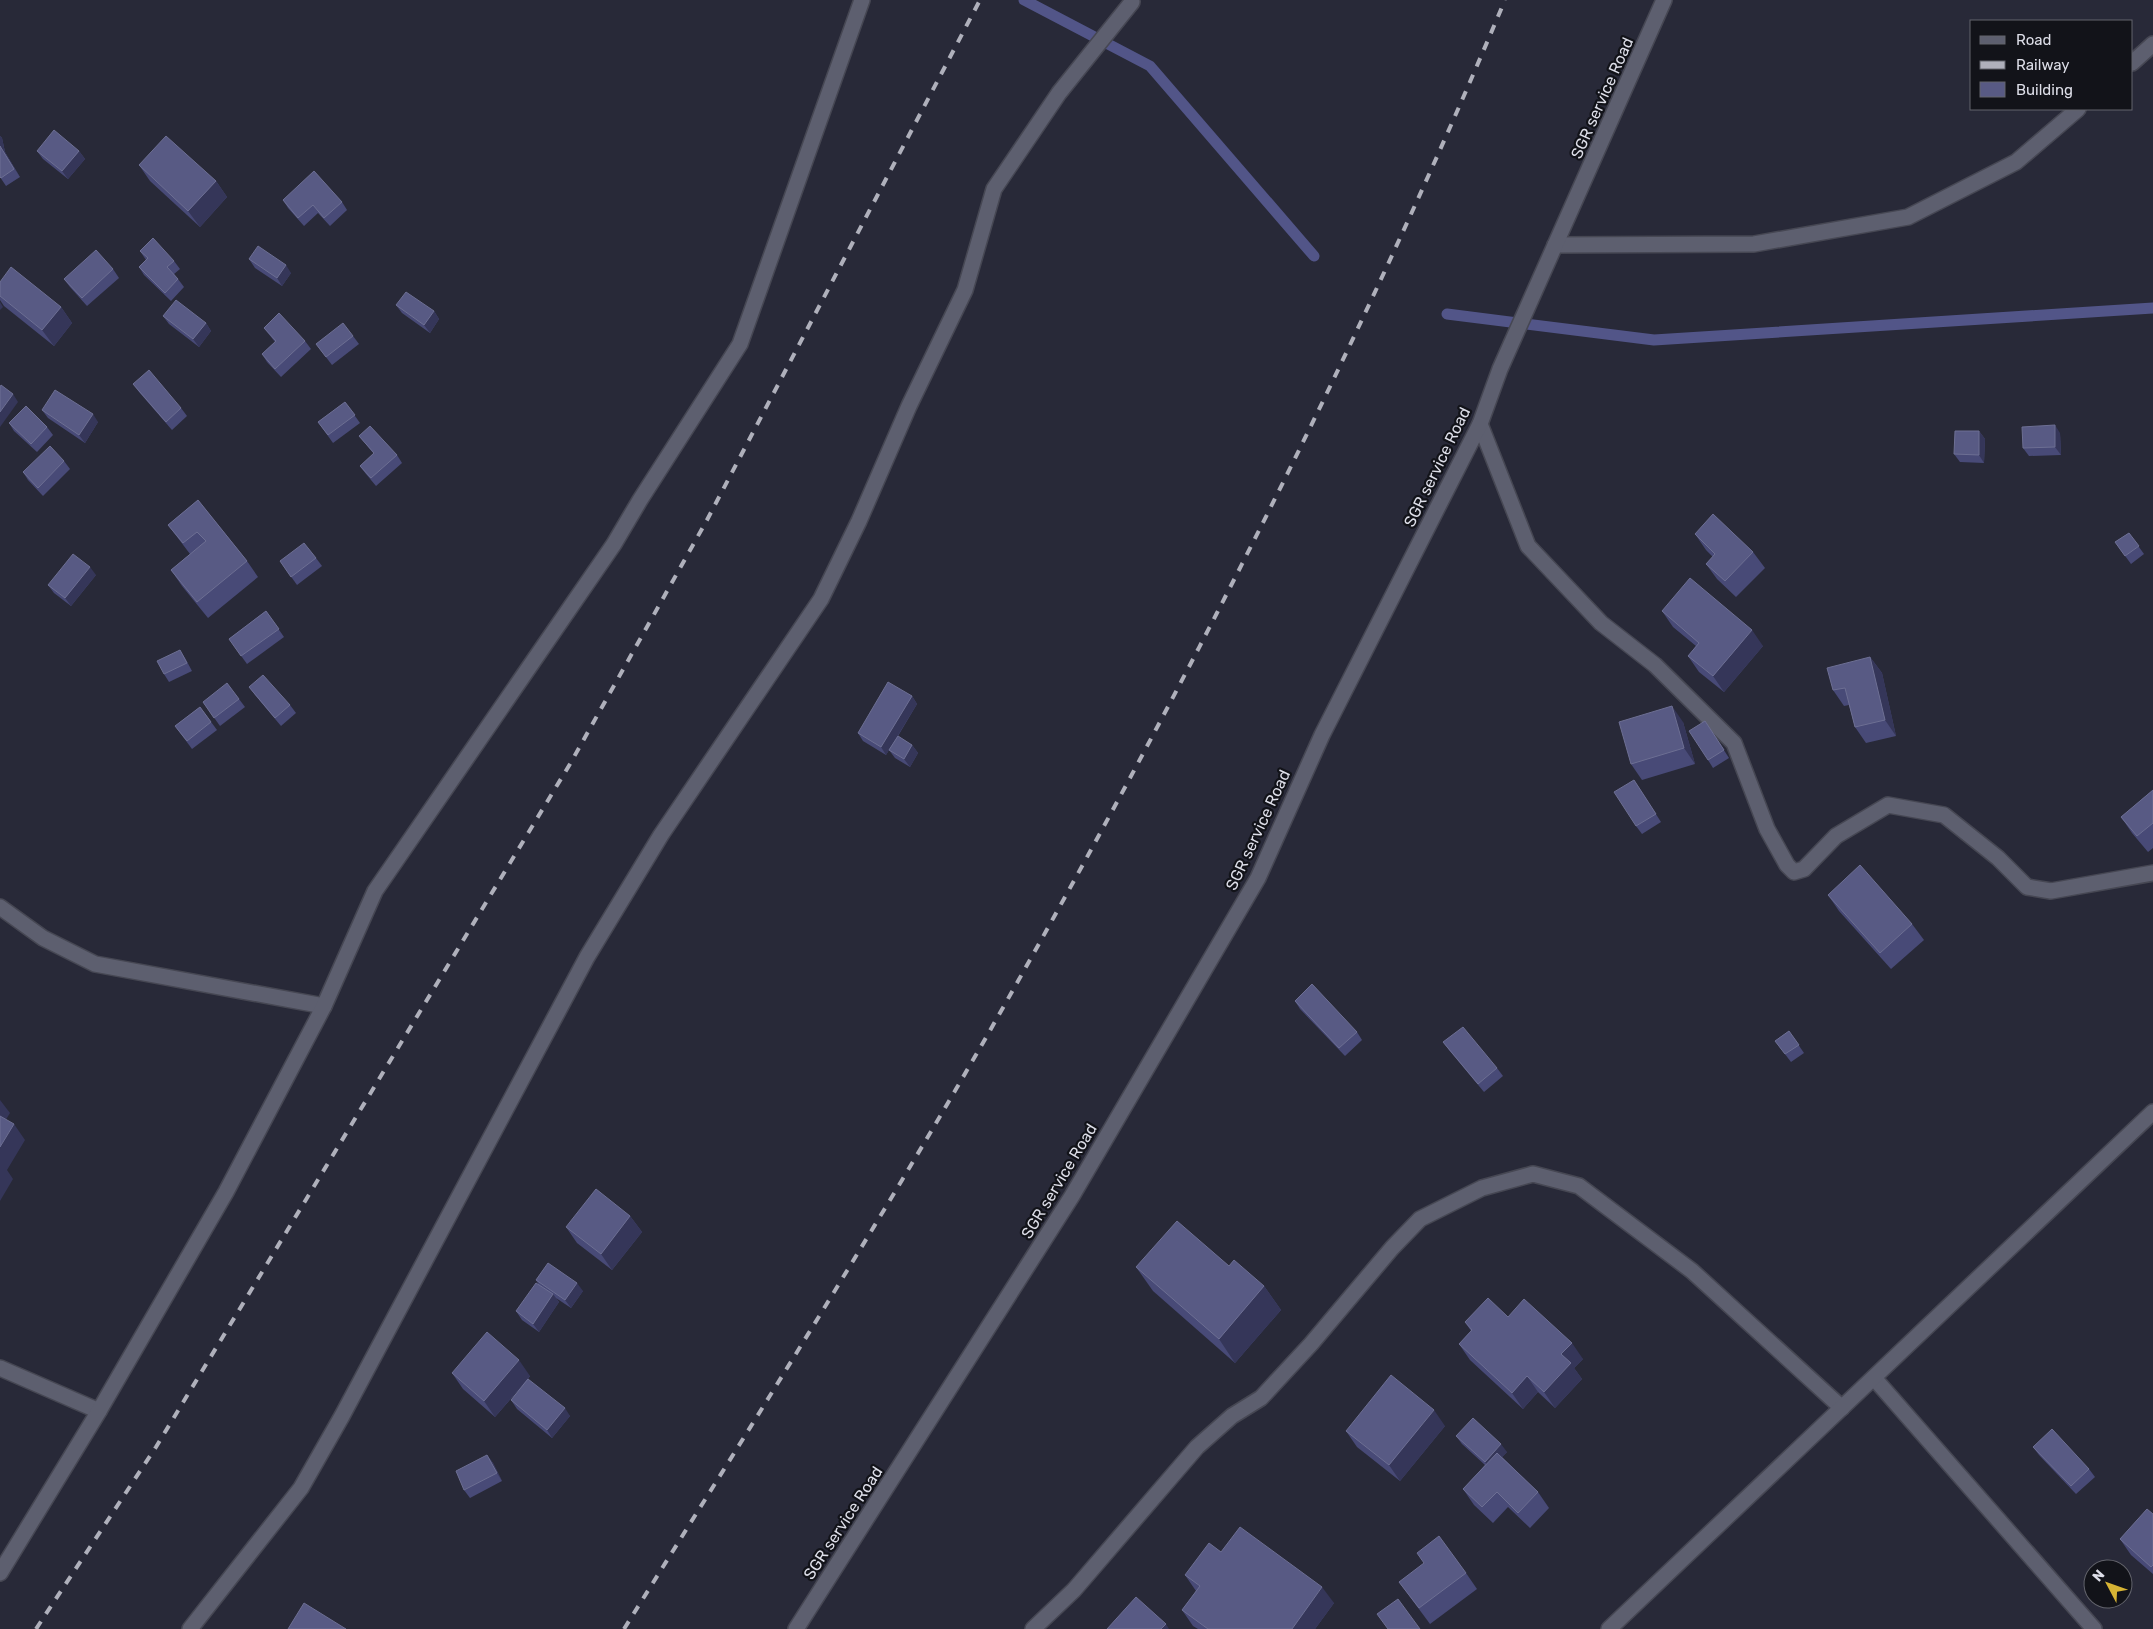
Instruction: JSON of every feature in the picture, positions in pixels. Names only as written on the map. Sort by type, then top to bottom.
[{"type":"street","points":[[0,1573],[99,1411],[226,1192],[324,1006],[375,891],[614,544],[740,344],[862,0]]},
{"type":"street","name":"SGR service Road","points":[[796,1629],[1072,1196],[1258,878],[1322,735],[1480,424],[1500,369],[1664,0]]},
{"type":"street","points":[[190,1629],[301,1488],[342,1416],[587,957],[661,835],[821,599],[965,290],[994,190],[1060,94],[1132,2]]},
{"type":"street","points":[[2133,62],[2153,44]]},
{"type":"street","points":[[1556,245],[1754,244],[1908,216],[2016,162],[2077,110]]},
{"type":"street","points":[[1480,424],[1528,546],[1601,623],[1655,665],[1734,742],[1768,829],[1787,865],[1794,872],[1804,869],[1836,836],[1888,805],[1944,815],[1998,858],[2027,888],[2051,891],[2153,872]]},
{"type":"street","points":[[0,907],[43,938],[95,964],[324,1006]]},
{"type":"street","points":[[1609,1629],[2153,1112]]},
{"type":"street","points":[[1033,1629],[1074,1590],[1197,1448],[1232,1416],[1261,1398],[1311,1344],[1392,1248],[1420,1219],[1482,1188],[1533,1174],[1578,1186],[1692,1271],[1842,1408]]},
{"type":"street","points":[[0,1368],[99,1411]]},
{"type":"street","points":[[1874,1378],[2094,1629]]},
{"type":"building","points":[[54,130],[79,151],[62,171],[37,151]]},
{"type":"building","points":[[166,136],[216,181],[188,211],[139,165]]},
{"type":"building","points":[[0,146],[14,169],[1,178],[0,177]]},
{"type":"building","points":[[314,171],[342,202],[324,218],[313,205],[298,218],[283,200]]},
{"type":"building","points":[[153,238],[174,261],[167,267],[178,279],[165,293],[139,267],[148,258],[140,251]]},
{"type":"building","points":[[258,246],[286,265],[277,278],[249,259]]},
{"type":"building","points":[[96,250],[113,269],[82,298],[64,279]]},
{"type":"building","points":[[11,267],[61,307],[42,330],[0,296],[0,282]]},
{"type":"building","points":[[406,292],[434,311],[424,325],[396,305]]},
{"type":"building","points":[[176,300],[206,323],[193,339],[163,316]]},
{"type":"building","points":[[279,313],[305,341],[275,369],[262,354],[276,341],[264,328]]},
{"type":"building","points":[[343,323],[353,336],[326,357],[316,344]]},
{"type":"building","points":[[149,370],[181,408],[166,422],[133,384]]},
{"type":"building","points":[[1,385],[13,394],[0,412],[0,387]]},
{"type":"building","points":[[55,390],[93,414],[79,435],[42,410]]},
{"type":"building","points":[[345,402],[355,415],[328,435],[318,422]]},
{"type":"building","points":[[26,406],[47,427],[31,444],[9,423]]},
{"type":"building","points":[[2055,425],[2055,447],[2023,448],[2022,427]]},
{"type":"building","points":[[370,426],[397,455],[371,478],[360,466],[374,453],[359,436]]},
{"type":"building","points":[[1955,431],[1979,431],[1979,455],[1954,454]]},
{"type":"building","points":[[50,446],[64,461],[38,488],[23,472]]},
{"type":"building","points":[[198,500],[247,561],[197,602],[171,570],[206,541],[197,532],[183,543],[168,525]]},
{"type":"building","points":[[1713,514],[1753,552],[1725,581],[1706,564],[1715,554],[1695,534]]},
{"type":"building","points":[[2129,533],[2139,546],[2125,556],[2115,542]]},
{"type":"building","points":[[304,543],[316,558],[291,577],[280,561]]},
{"type":"building","points":[[73,554],[90,567],[65,598],[48,585]]},
{"type":"building","points":[[1690,578],[1752,630],[1713,676],[1688,656],[1699,643],[1662,611]]},
{"type":"building","points":[[266,611],[279,629],[241,656],[229,639]]},
{"type":"building","points":[[180,650],[187,663],[164,674],[157,661]]},
{"type":"building","points":[[1870,657],[1885,720],[1855,727],[1845,688],[1833,690],[1827,668]]},
{"type":"building","points":[[263,675],[290,705],[275,718],[249,687]]},
{"type":"building","points":[[888,682],[912,696],[881,747],[858,733]]},
{"type":"building","points":[[227,683],[239,699],[214,718],[203,702]]},
{"type":"building","points":[[1672,706],[1684,748],[1631,764],[1619,722]]},
{"type":"building","points":[[200,707],[211,722],[187,741],[175,726]]},
{"type":"building","points":[[1705,721],[1724,750],[1708,760],[1689,731]]},
{"type":"building","points":[[898,736],[912,745],[904,759],[889,750]]},
{"type":"building","points":[[1634,780],[1656,814],[1636,826],[1614,792]]},
{"type":"building","points":[[2153,790],[2153,823],[2137,836],[2121,817]]},
{"type":"building","points":[[1860,865],[1912,924],[1880,953],[1828,895]]},
{"type":"building","points":[[1312,984],[1357,1032],[1339,1048],[1295,1001]]},
{"type":"building","points":[[1463,1027],[1497,1068],[1478,1084],[1443,1042]]},
{"type":"building","points":[[1789,1031],[1799,1045],[1785,1054],[1775,1041]]},
{"type":"building","points":[[0,1116],[14,1124],[0,1147]]},
{"type":"building","points":[[596,1189],[630,1216],[601,1254],[566,1227]]},
{"type":"building","points":[[1177,1221],[1229,1266],[1234,1260],[1264,1286],[1219,1339],[1136,1267]]},
{"type":"building","points":[[548,1263],[577,1283],[565,1300],[536,1280]]},
{"type":"building","points":[[536,1283],[553,1294],[533,1324],[516,1311]]},
{"type":"building","points":[[1488,1298],[1508,1317],[1524,1299],[1572,1343],[1561,1354],[1571,1363],[1544,1392],[1527,1376],[1512,1393],[1459,1344],[1472,1330],[1465,1322]]},
{"type":"building","points":[[487,1332],[519,1360],[484,1401],[452,1373]]},
{"type":"building","points":[[1391,1375],[1434,1410],[1389,1465],[1346,1431]]},
{"type":"building","points":[[528,1379],[565,1408],[547,1430],[511,1400]]},
{"type":"building","points":[[1473,1418],[1501,1444],[1485,1462],[1456,1436]]},
{"type":"building","points":[[2052,1429],[2089,1469],[2071,1486],[2033,1447]]},
{"type":"building","points":[[1497,1453],[1538,1492],[1518,1513],[1497,1492],[1482,1507],[1463,1489]]},
{"type":"building","points":[[487,1455],[497,1473],[464,1490],[456,1471]]},
{"type":"building","points":[[2147,1509],[2153,1514],[2153,1565],[2151,1567],[2120,1539]]},
{"type":"building","points":[[1240,1527],[1322,1587],[1292,1629],[1208,1629],[1182,1610],[1200,1586],[1185,1575],[1209,1543],[1221,1552]]},
{"type":"building","points":[[1439,1536],[1466,1573],[1419,1608],[1399,1582],[1424,1563],[1417,1553]]},
{"type":"building","points":[[1136,1597],[1166,1624],[1161,1629],[1107,1629]]},
{"type":"building","points":[[1398,1599],[1420,1629],[1388,1629],[1377,1614]]},
{"type":"building","points":[[304,1603],[346,1629],[288,1629]]},
{"type":"waterway","points":[[1024,0],[1150,66],[1314,256]]},
{"type":"waterway","points":[[1447,314],[1654,340],[2153,308]]},
{"type":"railway","points":[[36,1629],[156,1447],[570,764],[707,520],[980,0]]},
{"type":"railway","points":[[624,1629],[807,1336],[941,1115],[1125,787],[1194,658],[1325,397],[1387,266],[1505,0]]}]
